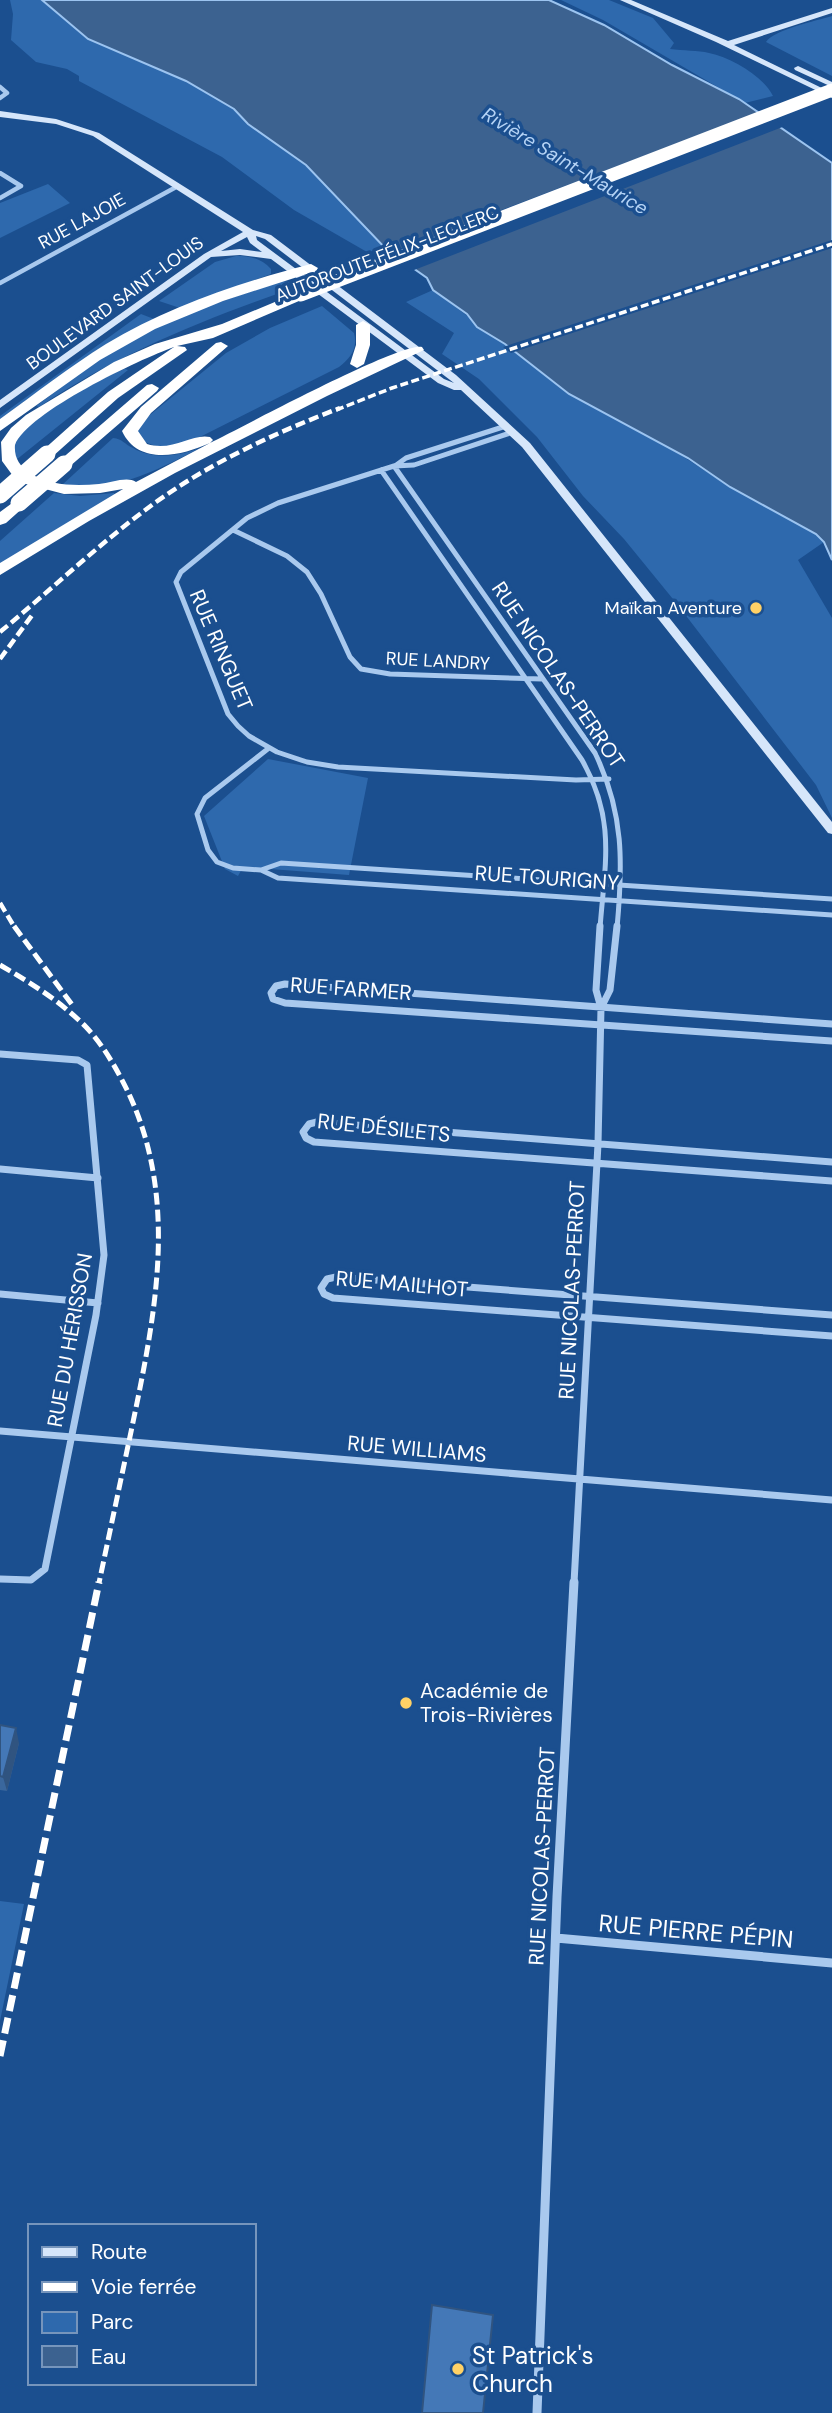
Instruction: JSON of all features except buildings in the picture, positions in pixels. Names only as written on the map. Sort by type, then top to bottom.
[{"type":"highway","name":"AUTOROUTE FÉLIX-LECLERC","points":[[0,520],[146,392],[221,346],[307,299],[832,88]]},
{"type":"highway","name":"AUTOROUTE FÉLIX-LECLERC","points":[[0,495],[130,382],[221,328],[307,299],[832,99]]},
{"type":"highway","points":[[0,426],[134,334],[194,308],[311,268]]},
{"type":"highway","points":[[357,364],[363,345],[363,325]]},
{"type":"highway","points":[[197,456],[120,486],[84,490],[52,486],[27,478],[13,466],[7,451],[10,439],[24,424],[93,380],[140,355],[221,328]]},
{"type":"highway","points":[[221,346],[138,417],[130,431],[136,442],[160,450],[194,445],[357,364],[407,349]]},
{"type":"highway","points":[[0,570],[78,521],[197,456],[407,349]]},
{"type":"street","points":[[624,0],[728,44],[832,99]]},
{"type":"street","points":[[643,0],[740,40],[832,88]]},
{"type":"street","points":[[728,44],[832,10]]},
{"type":"street","points":[[0,87],[7,93],[0,98]]},
{"type":"street","points":[[0,114],[49,119],[90,131],[250,232],[267,236],[311,268],[441,381],[466,392],[509,429],[550,474],[832,830]]},
{"type":"street","points":[[0,173],[21,186],[0,198]]},
{"type":"street","name":"RUE LAJOIE","points":[[0,283],[178,186]]},
{"type":"street","points":[[250,232],[253,241],[363,325],[407,349]]},
{"type":"street","name":"BOULEVARD SAINT-LOUIS","points":[[0,405],[207,256],[250,232]]},
{"type":"street","points":[[207,256],[240,252],[274,256]]},
{"type":"street","name":"RUE RINGUET","points":[[509,429],[414,465],[394,466],[278,503],[250,516],[181,572],[176,582],[228,715],[243,732],[269,748],[304,761],[338,767],[609,779]]},
{"type":"street","name":"RUE NICOLAS-PERROT","points":[[394,466],[595,753],[609,779],[621,824],[620,885],[610,990],[601,1008]]},
{"type":"street","name":"RUE NICOLAS-PERROT","points":[[381,470],[594,780],[607,828],[596,990],[601,1008],[598,1144],[556,1938],[537,2413]]},
{"type":"street","name":"RUE LANDRY","points":[[233,530],[287,556],[307,572],[321,594],[350,657],[361,669],[390,674],[542,679]]},
{"type":"street","name":"RUE TOURIGNY","points":[[269,748],[205,798],[197,814],[208,850],[217,862],[228,867],[261,870],[278,878],[832,915]]},
{"type":"street","name":"RUE TOURIGNY","points":[[261,870],[281,863],[832,899]]},
{"type":"street","name":"RUE FARMER","points":[[832,1024],[285,984],[276,986],[271,993],[273,999],[285,1003],[832,1041]]},
{"type":"street","name":"RUE DU HÉRISSON","points":[[0,1054],[85,1063],[88,1067],[104,1250],[98,1303],[46,1569],[39,1578],[27,1582],[0,1579]]},
{"type":"street","name":"RUE DÉSILETS","points":[[832,1162],[317,1122],[306,1126],[303,1132],[306,1138],[314,1142],[832,1181]]},
{"type":"street","points":[[0,1169],[98,1178]]},
{"type":"street","name":"RUE MAILHOT","points":[[832,1315],[336,1277],[327,1279],[321,1288],[324,1294],[333,1298],[832,1336]]},
{"type":"street","points":[[0,1294],[98,1303]]},
{"type":"street","name":"RUE WILLIAMS","points":[[0,1431],[832,1500]]},
{"type":"street","name":"RUE PIERRE PÉPIN","points":[[556,1938],[832,1963]]},
{"type":"green space","points":[[10,0],[42,0],[88,39],[186,81],[234,109],[248,124],[306,165],[386,249],[367,252],[294,210],[222,157],[79,81],[79,76],[67,69],[36,62],[11,40],[13,14]]},
{"type":"green space","points":[[561,0],[609,0],[653,18],[674,43],[670,49],[705,52],[727,59],[754,75],[773,96],[745,103],[603,20]]},
{"type":"green space","points":[[832,16],[832,76],[766,42],[787,29]]},
{"type":"green space","points":[[48,184],[70,203],[0,238],[0,203]]},
{"type":"green space","points":[[236,256],[259,260],[271,269],[271,274],[180,308],[159,301],[215,262]]},
{"type":"green space","points":[[281,281],[297,287],[164,338],[100,370],[39,407],[36,406],[99,360],[156,327]]},
{"type":"green space","points":[[433,290],[474,321],[730,487],[816,534],[824,542],[798,560],[832,618],[832,818],[816,785],[624,539],[583,496],[537,437],[479,379],[442,354],[454,333],[406,302]]},
{"type":"green space","points":[[322,306],[354,333],[352,352],[339,367],[190,442],[163,446],[139,438],[137,427],[140,423],[226,353],[270,328]]},
{"type":"green space","points":[[141,314],[154,319],[95,351],[0,419],[0,416]]},
{"type":"green space","points":[[125,369],[128,370],[16,460],[16,440],[28,427],[87,388]]},
{"type":"green space","points":[[113,438],[141,452],[157,455],[175,455],[200,448],[152,471],[114,484],[62,485]]},
{"type":"green space","points":[[54,493],[80,496],[114,493],[116,496],[57,529],[0,566],[0,541]]},
{"type":"green space","points":[[268,759],[368,778],[349,875],[243,867],[238,876],[225,869],[204,816]]},
{"type":"green space","points":[[0,1901],[24,1904],[0,2021]]},
{"type":"water","name":"Rivière Saint-Maurice","points":[[42,0],[549,0],[604,25],[672,65],[739,99],[832,163],[832,560],[824,542],[816,534],[730,487],[688,458],[569,394],[505,344],[477,327],[467,314],[433,290],[427,278],[386,249],[306,165],[248,124],[234,109],[186,81],[88,39]]},
{"type":"pier","points":[[762,111],[785,126],[409,272],[386,254]]},
{"type":"pier","points":[[832,240],[832,248],[511,353],[503,347]]},
{"type":"railway","points":[[336,410],[392,388],[832,244]]},
{"type":"railway","points":[[0,632],[116,533],[177,488],[245,449],[340,408]]},
{"type":"railway","points":[[0,659],[33,614]]},
{"type":"railway","points":[[0,903],[15,928]]},
{"type":"railway","points":[[14,926],[73,1006]]},
{"type":"railway","points":[[0,965],[56,1001],[99,1042],[129,1094],[144,1135],[154,1176],[158,1218],[154,1301],[141,1385],[99,1583]]},
{"type":"railway","points":[[0,2056],[99,1582]]},
{"type":"place","name":"Maïkan Aventure","points":[[756,608]]},
{"type":"place","name":"Académie de Trois-Rivières","points":[[406,1703]]},
{"type":"place","name":"St Patrick's Church","points":[[458,2369]]}]
